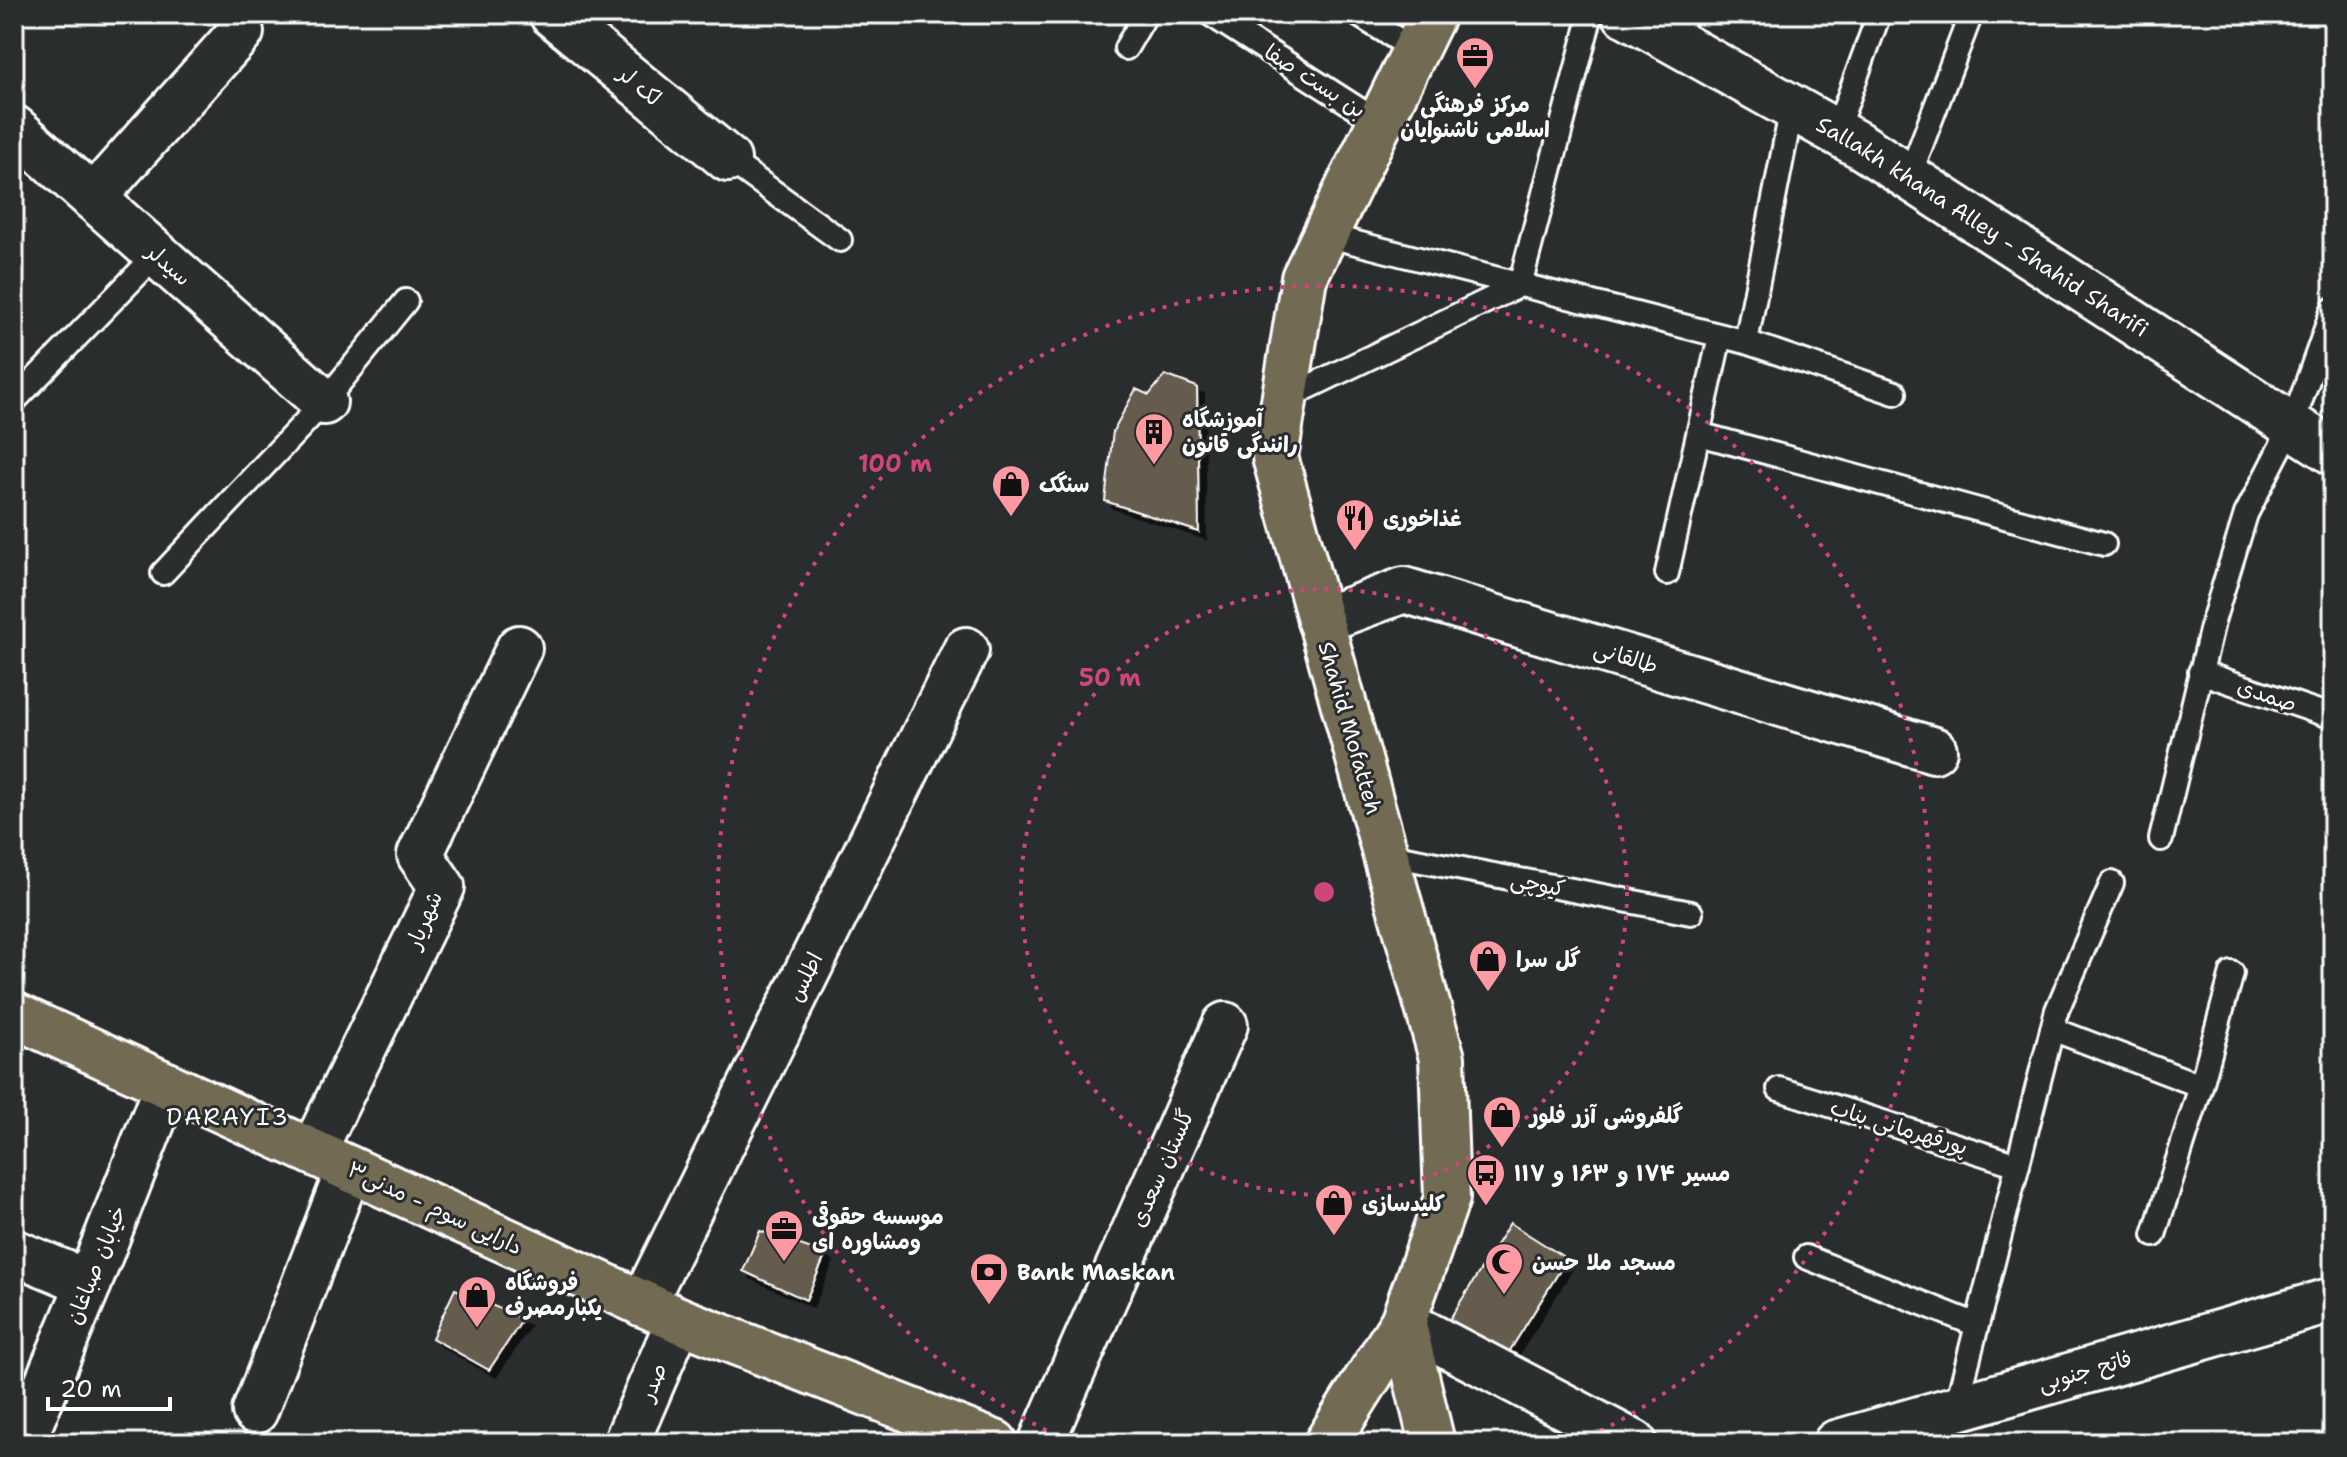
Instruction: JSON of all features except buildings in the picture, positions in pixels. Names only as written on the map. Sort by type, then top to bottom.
[{"type":"main road","name":"Shahid Mofatteh","points":[[1327,1443],[1403,1322],[1447,1198],[1442,1058],[1275,457],[1304,278],[1424,32]]},
{"type":"main road","name":"دارایی سوم - مدنی۳","points":[[14,1015],[661,1312],[978,1440]]},
{"type":"main road","points":[[1403,1322],[1432,1443]]},
{"type":"street","name":"لک لر","points":[[552,14],[728,159]]},
{"type":"street","name":"Sallakh khana Alley - Shahid Sharifi","points":[[1625,14],[1681,28],[1792,107],[1909,177],[2333,452]]},
{"type":"street","points":[[93,198],[241,32]]},
{"type":"street","name":"سیدلر","points":[[14,128],[324,402]]},
{"type":"street","name":"طالقانی","points":[[1320,621],[1404,590],[1934,750]]},
{"type":"street","name":"شهریار","points":[[331,1161],[442,887],[420,855],[519,648]]},
{"type":"street","name":"اطلس","points":[[661,1312],[966,650]]},
{"type":"street","name":"گلستان سعدی","points":[[1041,1443],[1225,1025]]},
{"type":"street","name":"خیابان صباغان","points":[[22,1443],[167,1085]]},
{"type":"street","points":[[255,1411],[331,1161]]},
{"type":"street","points":[[14,1252],[89,1283]]},
{"type":"street","name":"فاتح جنوبی","points":[[1836,1443],[2333,1300]]},
{"type":"street","name":"صدر","points":[[626,1443],[661,1312]]},
{"type":"street","points":[[1403,1322],[1634,1443]]},
{"type":"lane","points":[[1126,48],[1146,14]]},
{"type":"lane","name":"بن بست صفا","points":[[1210,14],[1380,123]]},
{"type":"lane","points":[[1357,14],[1424,32]]},
{"type":"lane","points":[[1284,399],[1520,285],[1591,14]]},
{"type":"lane","points":[[1836,132],[1879,14]]},
{"type":"lane","points":[[1909,177],[1971,14]]},
{"type":"lane","points":[[1746,342],[1792,107]]},
{"type":"lane","points":[[728,159],[840,240]]},
{"type":"lane","points":[[1325,235],[1746,342],[1895,393]]},
{"type":"lane","points":[[14,401],[157,254]]},
{"type":"lane","points":[[163,573],[324,402],[406,301]]},
{"type":"lane","points":[[2161,839],[2214,618],[2246,514],[2292,425],[2333,309]]},
{"type":"lane","points":[[1667,573],[1720,336]]},
{"type":"lane","points":[[1699,434],[2104,544]]},
{"type":"lane","name":"صمدی","points":[[2200,672],[2333,717]]},
{"type":"lane","name":"کیوچی","points":[[1385,854],[1691,913]]},
{"type":"lane","points":[[1956,1408],[2057,1010],[2112,883]]},
{"type":"lane","points":[[2154,1235],[2201,1086],[2232,973]]},
{"type":"lane","points":[[2052,1029],[2201,1086]]},
{"type":"lane","name":"پورقهرمانی بناب","points":[[1779,1089],[2018,1165]]},
{"type":"lane","points":[[1806,1257],[1977,1325]]},
{"type":"place","name":"مرکز فرهنگی اسلامی ناشنوایان","points":[[1475,90]]},
{"type":"place","name":"آموزشگاه رانندگی قانون","points":[[1154,466]]},
{"type":"place","name":"سنگک","points":[[1011,518]]},
{"type":"place","name":"غذاخوری","points":[[1355,552]]},
{"type":"place","name":"گل سرا","points":[[1488,993]]},
{"type":"place","name":"گلفروشی آزر فلور","points":[[1502,1149]]},
{"type":"place","name":"مسیر ۱۷۴ و ۱۶۳ و ۱۱۷","points":[[1486,1207]]},
{"type":"place","name":"کلیدسازی","points":[[1334,1237]]},
{"type":"place","name":"موسسه حقوقی ومشاوره ای","points":[[784,1263]]},
{"type":"place","name":"مسجد ملا حسن","points":[[1504,1296]]},
{"type":"place","name":"Bank Maskan","points":[[989,1306]]},
{"type":"place","name":"فروشگاه یکبارمصرف","points":[[477,1329]]},
{"type":"district","name":"DARAYI3","points":[[228,1117]]}]
